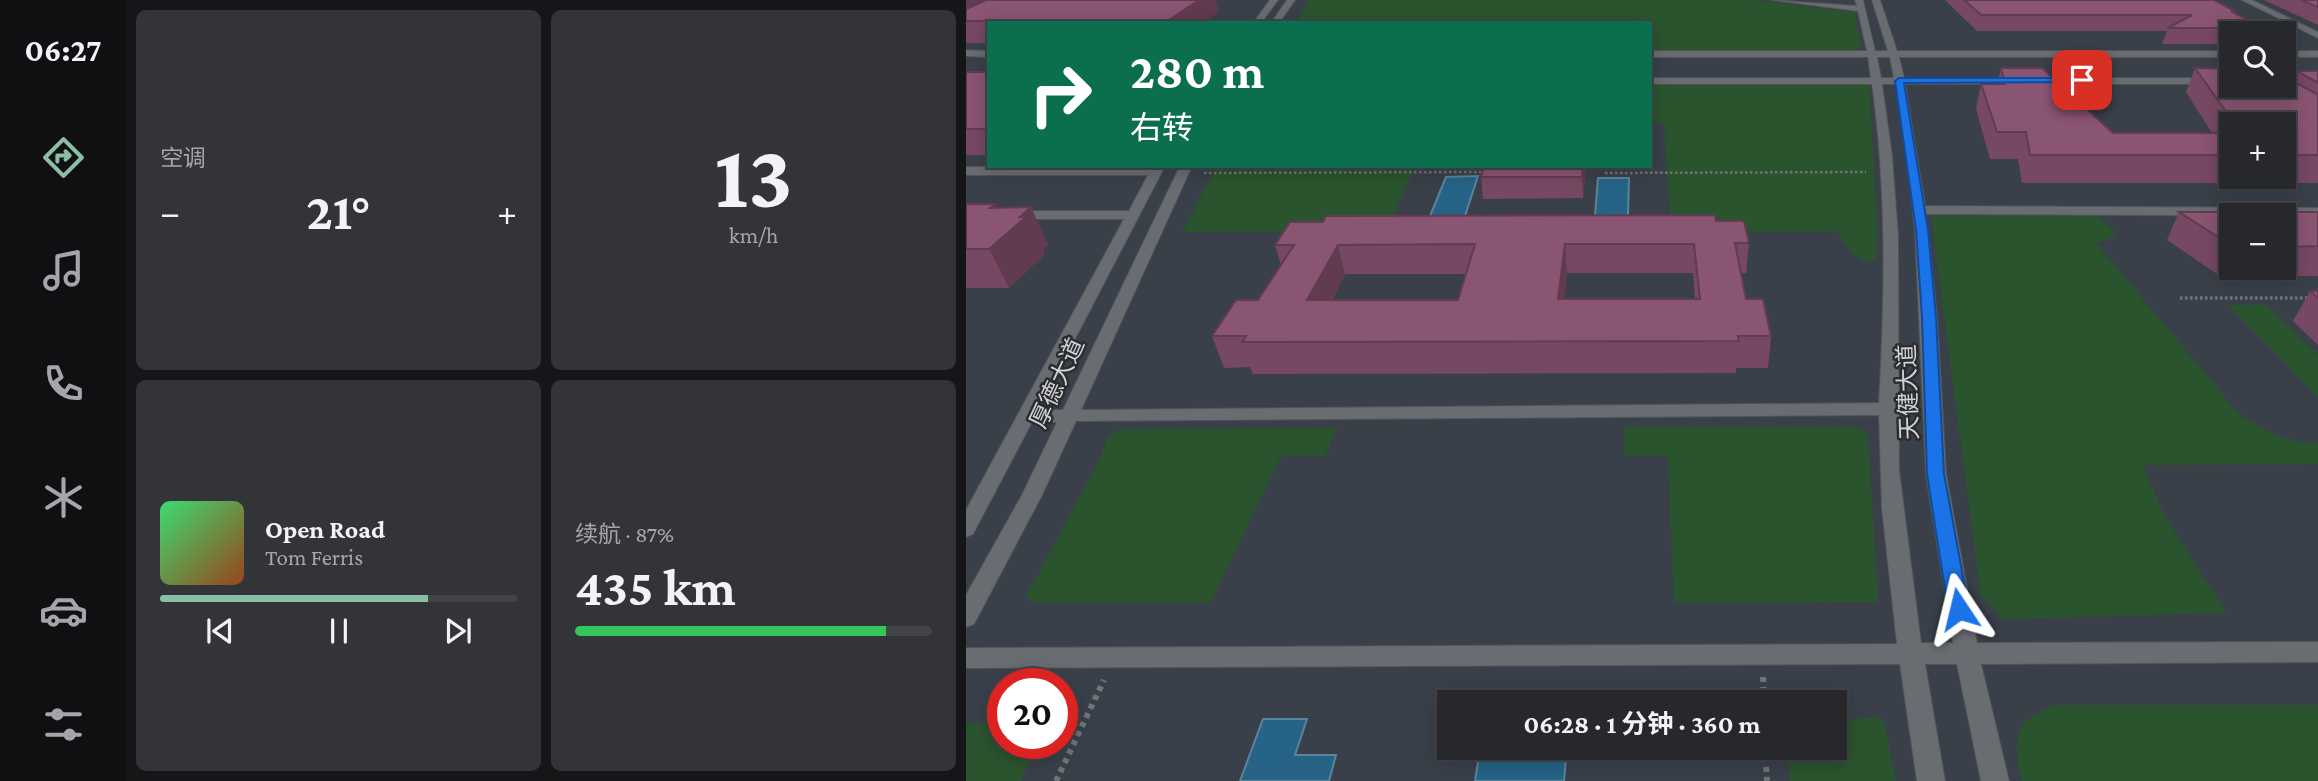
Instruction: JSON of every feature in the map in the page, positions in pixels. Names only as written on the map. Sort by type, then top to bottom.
[{"type":"lane","points":[[1258,21],[1274,0]]},
{"type":"lane","points":[[1276,21],[1291,0]]},
{"type":"lane","points":[[1776,0],[1865,3]]},
{"type":"lane","points":[[2246,0],[2318,35]]},
{"type":"lane","name":"天健大道","points":[[1865,3],[1887,172],[1892,313],[1888,469],[1911,654],[1931,781]]},
{"type":"lane","name":"天健大道","points":[[1865,3],[1894,54],[1899,81],[1920,210],[1929,317],[1936,474],[1967,654],[1995,781]]},
{"type":"lane","points":[[966,54],[987,54]]},
{"type":"lane","points":[[1652,54],[2219,54]]},
{"type":"lane","points":[[2172,54],[2212,80]]},
{"type":"lane","points":[[2296,54],[2318,54]]},
{"type":"lane","points":[[1652,81],[2219,80]]},
{"type":"lane","points":[[966,171],[1157,169]]},
{"type":"lane","name":"厚德大道","points":[[966,529],[1157,169]]},
{"type":"lane","name":"厚德大道","points":[[966,617],[1032,495],[1184,170]]},
{"type":"lane","points":[[1920,210],[2318,212]]},
{"type":"lane","points":[[966,215],[1132,215]]},
{"type":"lane","points":[[1027,416],[1890,409]]},
{"type":"lane","points":[[966,658],[2318,652]]},
{"type":"path","points":[[1184,170],[1481,172]]},
{"type":"path","points":[[1605,173],[1887,172]]},
{"type":"path","points":[[2180,298],[2318,298]]},
{"type":"path","points":[[1056,781],[1115,657]]},
{"type":"path","points":[[1766,760],[1767,781]]},
{"type":"shaded area","points":[[966,0],[2318,0],[2318,781],[966,781]]},
{"type":"green space","points":[[1309,0],[1751,0],[1854,12],[1861,46],[1854,50],[1652,50],[1652,21],[1297,21]]},
{"type":"green space","points":[[1869,82],[1877,225],[1876,259],[1864,262],[1853,254],[1837,231],[1671,232],[1664,123],[1652,123],[1652,83]]},
{"type":"green space","points":[[1215,168],[1415,168],[1385,232],[1183,232]]},
{"type":"green space","points":[[1931,216],[2098,216],[2117,236],[2096,243],[2238,413],[2276,435],[2318,444],[2318,464],[2143,465],[2165,517],[2227,613],[2004,619],[1981,596]]},
{"type":"green space","points":[[2228,305],[2266,305],[2318,355],[2318,397]]},
{"type":"green space","points":[[1625,427],[1853,427],[1864,431],[1868,438],[1878,602],[1674,603],[1668,456],[1624,456]]},
{"type":"green space","points":[[1337,428],[1325,456],[1281,456],[1210,603],[1034,603],[1026,596],[1101,457],[1107,438],[1120,429]]},
{"type":"green space","points":[[2054,705],[2318,705],[2318,781],[2022,781],[2017,750],[2018,734],[2031,717]]},
{"type":"green space","points":[[1879,717],[1884,722],[1896,781],[1790,781],[1789,760],[1847,760],[1847,719]]},
{"type":"green space","points":[[987,722],[987,759],[1031,759],[1021,781],[966,781],[966,723]]},
{"type":"water","points":[[1478,176],[1465,216],[1430,216],[1446,177]]},
{"type":"water","points":[[1598,178],[1629,178],[1628,216],[1595,216]]},
{"type":"water","points":[[1263,719],[1307,719],[1295,755],[1336,755],[1329,781],[1240,781]]},
{"type":"water","points":[[1478,760],[1566,760],[1564,781],[1475,781]]},
{"type":"building","points":[[986,0],[1199,0],[1169,20],[966,21],[966,9]]},
{"type":"building","points":[[1964,0],[2214,0],[2250,21],[2219,21],[2219,28],[2168,28],[2192,15],[1981,15]]},
{"type":"building","points":[[2301,0],[2318,0],[2318,7]]},
{"type":"building","points":[[2001,68],[2042,68],[2113,133],[2219,133],[2219,155],[2030,155],[2026,132],[1997,132],[1981,84],[2005,84]]},
{"type":"building","points":[[2195,68],[2219,69],[2219,98],[2296,98],[2296,83],[2318,95],[2318,155],[2296,155],[2296,112],[2226,112]]},
{"type":"building","points":[[2297,71],[2318,71],[2318,83]]},
{"type":"building","points":[[966,72],[987,72],[987,129],[966,129]]},
{"type":"building","points":[[1483,168],[1583,168],[1582,177],[1481,177]]},
{"type":"building","points":[[966,204],[995,204],[990,208],[1031,207],[1020,217],[1027,216],[989,249],[966,249]]},
{"type":"building","points":[[2179,212],[2219,212],[2219,237]]},
{"type":"building","points":[[2296,212],[2318,212],[2318,246],[2296,247]]},
{"type":"building","points":[[1715,215],[1716,221],[1744,221],[1749,243],[1735,243],[1746,299],[1763,299],[1771,336],[1738,336],[1739,341],[1242,342],[1246,336],[1212,336],[1236,300],[1258,300],[1294,245],[1275,245],[1290,222],[1323,222],[1326,216]],"holes":[[[1475,244],[1458,300],[1307,300],[1338,245]],[[1565,244],[1694,244],[1700,299],[1558,299]]]},
{"type":"route","points":[[1959,609],[1936,474],[1922,230],[1905,104],[1899,81],[2082,80]]}]
